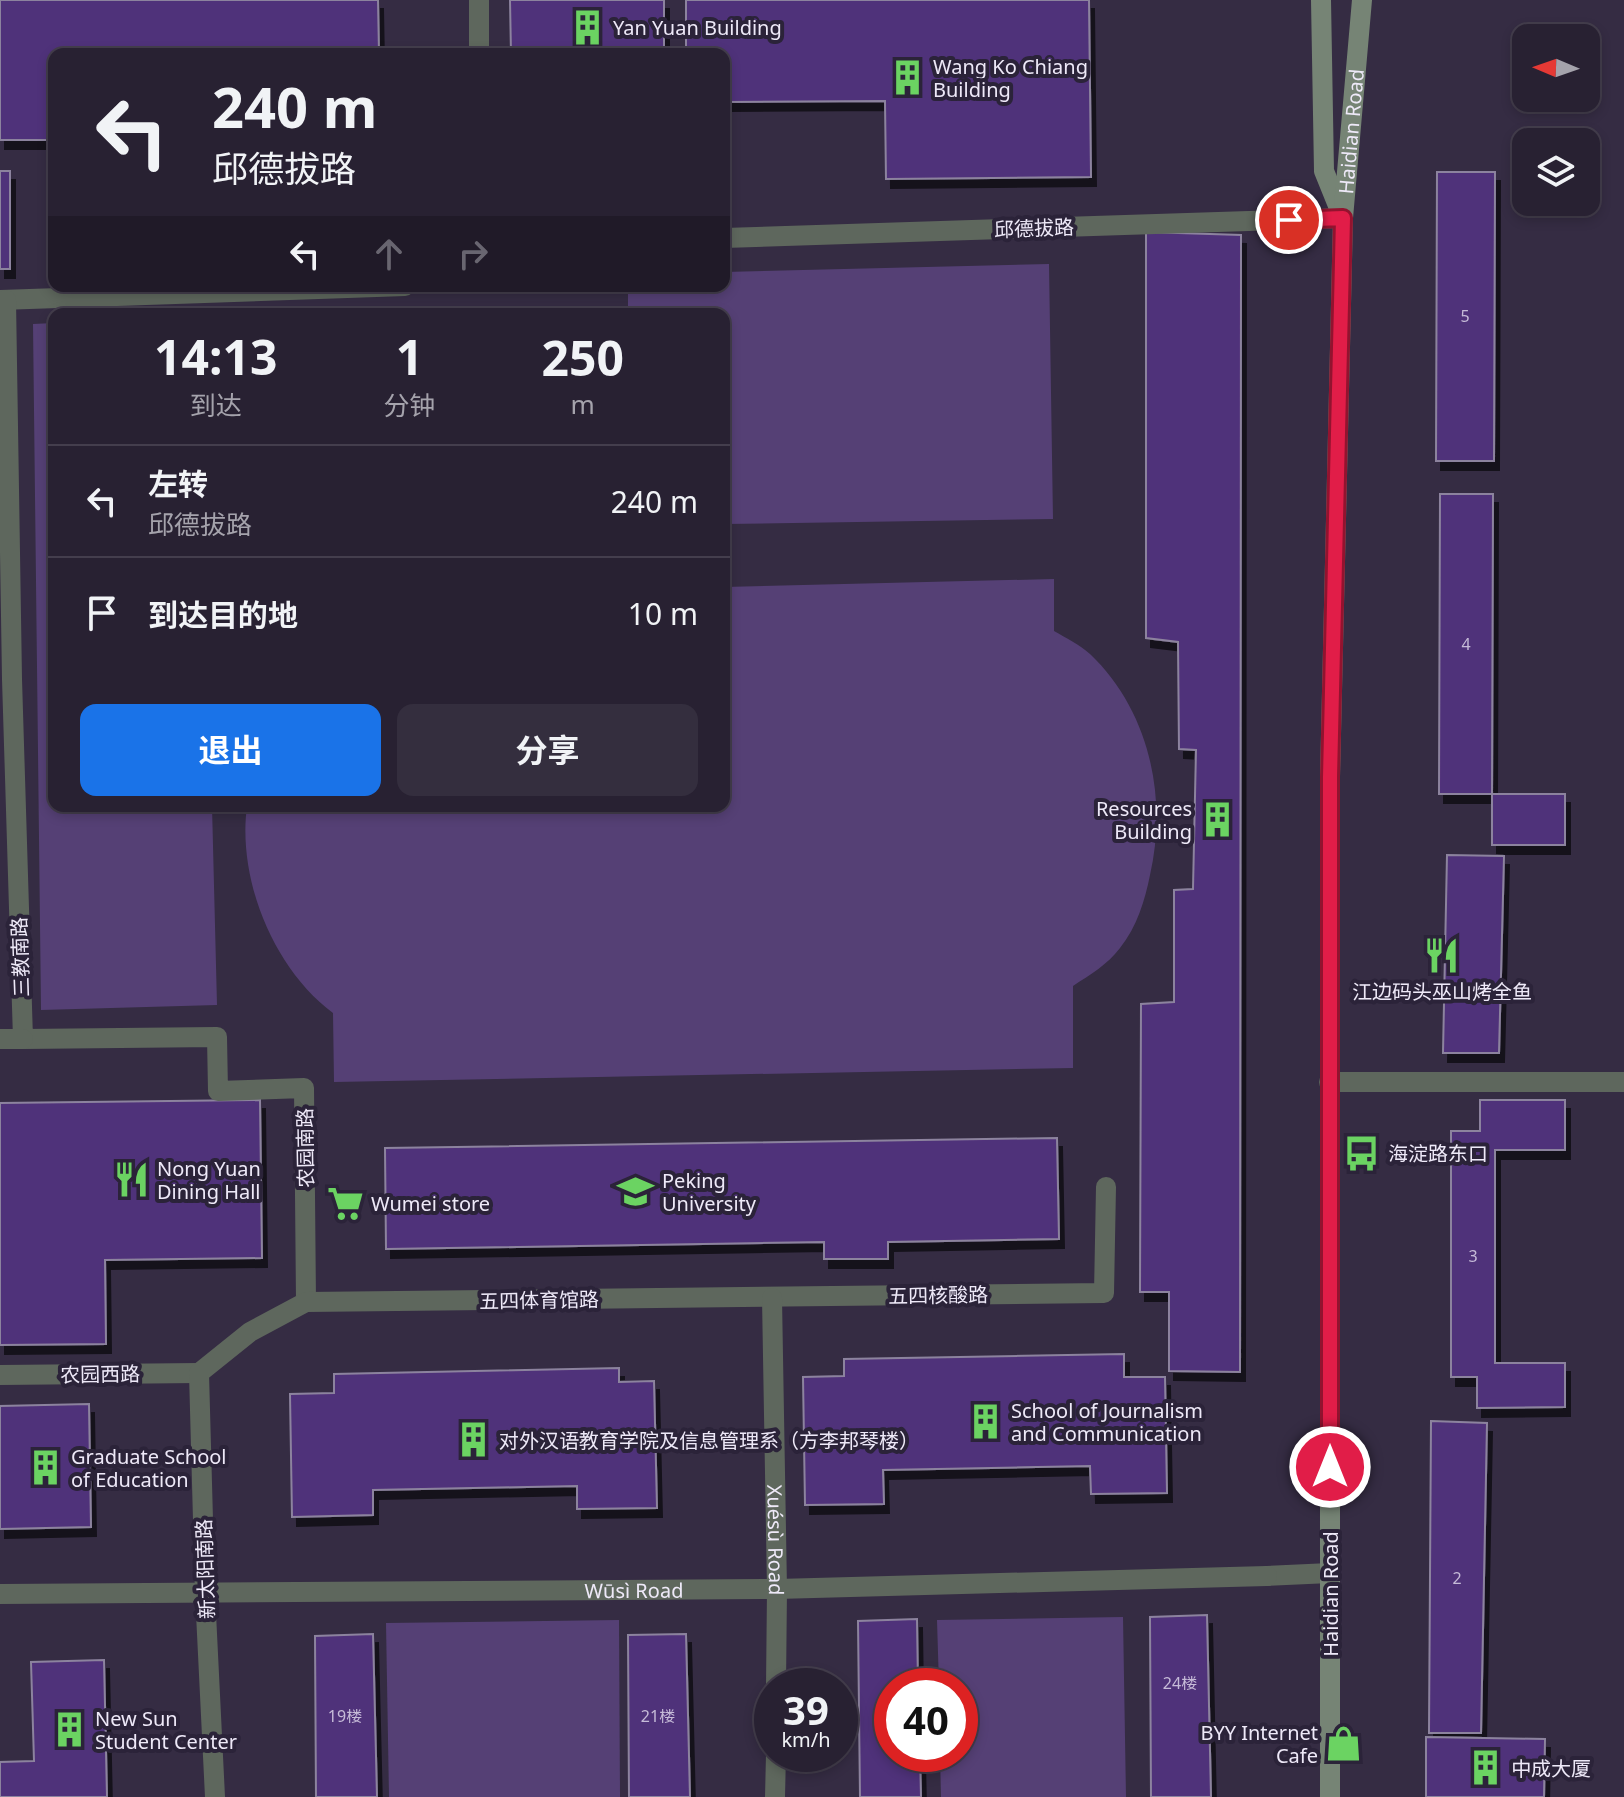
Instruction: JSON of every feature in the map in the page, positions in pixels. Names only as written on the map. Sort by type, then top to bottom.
[{"type":"street","points":[[479,0],[479,48]]},
{"type":"street","points":[[1321,0],[1324,171],[1343,218]]},
{"type":"street","name":"Haidian Road","points":[[1330,1797],[1330,777],[1343,218],[1362,0]]},
{"type":"street","name":"邱德拔路","points":[[730,238],[1343,218]]},
{"type":"street","points":[[3,300],[233,292]]},
{"type":"street","name":"三教南路","points":[[3,300],[23,1039]]},
{"type":"street","name":"农园南路","points":[[23,1039],[217,1037],[218,1091],[304,1088],[306,1302]]},
{"type":"street","points":[[0,1039],[23,1039]]},
{"type":"street","points":[[1329,1082],[1624,1082]]},
{"type":"street","name":"五四核酸路","points":[[772,1298],[1104,1293],[1106,1187]]},
{"type":"street","name":"五四体育馆路","points":[[306,1302],[772,1298]]},
{"type":"street","name":"Xuésù Road","points":[[772,1298],[776,1668]]},
{"type":"street","points":[[199,1373],[250,1332],[306,1302]]},
{"type":"street","name":"农园西路","points":[[0,1375],[199,1373]]},
{"type":"street","name":"新太阳南路","points":[[199,1373],[215,1797]]},
{"type":"street","name":"Wūsì Road","points":[[0,1594],[777,1589],[1330,1573]]},
{"type":"street","points":[[775,1797],[776,1772]]},
{"type":"shaded area","points":[[1049,264],[1053,519],[730,524],[730,308],[628,308],[628,292],[730,292],[730,272]]},
{"type":"shaded area","points":[[48,323],[48,812],[212,812],[217,1005],[41,1010],[33,324]]},
{"type":"shaded area","points":[[1054,579],[1054,631],[1090,654],[1127,701],[1149,756],[1157,815],[1150,875],[1136,922],[1110,959],[1073,986],[1073,1068],[334,1082],[333,1013],[312,995],[293,972],[264,921],[248,863],[247,812],[730,812],[730,587]]},
{"type":"shaded area","points":[[1123,1617],[1126,1797],[941,1797],[940,1772],[978,1772],[978,1668],[938,1668],[937,1620]]},
{"type":"shaded area","points":[[619,1620],[620,1797],[389,1797],[386,1623]]},
{"type":"building","points":[[0,0],[378,0],[379,48],[48,48],[48,140],[0,140]]},
{"type":"building","name":"Yan Yuan Building","points":[[510,0],[664,0],[664,48],[511,48]]},
{"type":"building","name":"Wang Ko Chiang Building","points":[[686,0],[1089,0],[1091,177],[886,179],[885,101],[730,102],[730,48],[686,48]]},
{"type":"building","points":[[0,171],[10,171],[10,269],[0,269]]},
{"type":"building","points":[[1437,172],[1495,172],[1494,461],[1436,461]]},
{"type":"building","name":"Resources Building","points":[[1146,232],[1241,235],[1240,1372],[1169,1371],[1169,1292],[1140,1292],[1141,1004],[1174,1002],[1174,890],[1193,889],[1196,750],[1179,749],[1178,642],[1146,638]]},
{"type":"building","points":[[1440,494],[1493,494],[1492,794],[1439,794]]},
{"type":"building","points":[[1492,794],[1565,794],[1565,845],[1492,845]]},
{"type":"building","points":[[1447,855],[1504,856],[1499,1053],[1443,1053]]},
{"type":"building","name":"Nong Yuan Dining Hall","points":[[260,1100],[262,1258],[105,1260],[106,1344],[0,1345],[0,1103]]},
{"type":"building","points":[[1480,1100],[1565,1100],[1565,1150],[1495,1150],[1495,1363],[1565,1363],[1565,1407],[1477,1408],[1477,1377],[1451,1377],[1451,1131],[1480,1131]]},
{"type":"building","points":[[1057,1138],[1059,1239],[888,1242],[888,1259],[824,1259],[824,1242],[386,1249],[385,1148]]},
{"type":"building","name":"School of Journalism and Communication","points":[[1124,1354],[1124,1377],[1165,1377],[1167,1493],[1091,1494],[1090,1466],[883,1470],[884,1504],[805,1505],[803,1377],[844,1376],[844,1359]]},
{"type":"building","name":"对外汉语教育学院及信息管理系（方李邦琴楼）","points":[[619,1368],[619,1382],[654,1381],[657,1508],[577,1509],[577,1486],[373,1490],[373,1515],[292,1517],[290,1394],[334,1393],[334,1374]]},
{"type":"building","name":"Graduate School of Education","points":[[89,1404],[91,1527],[0,1529],[0,1406]]},
{"type":"building","points":[[1431,1421],[1487,1423],[1481,1733],[1429,1733]]},
{"type":"building","points":[[1207,1615],[1211,1797],[1151,1797],[1150,1617]]},
{"type":"building","points":[[917,1619],[918,1668],[874,1668],[874,1772],[920,1772],[921,1797],[860,1797],[858,1621]]},
{"type":"building","points":[[373,1634],[377,1797],[316,1797],[315,1636]]},
{"type":"building","points":[[686,1634],[690,1797],[629,1797],[628,1635]]},
{"type":"building","name":"New Sun Student Center","points":[[104,1660],[107,1797],[0,1797],[0,1762],[34,1761],[31,1662]]},
{"type":"building","name":"中成大厦","points":[[1426,1737],[1545,1739],[1544,1797],[1426,1797]]},
{"type":"place","name":"Yan Yuan Building","points":[[587,27]]},
{"type":"place","name":"Wang Ko Chiang Building","points":[[907,77]]},
{"type":"place","name":"Resources Building","points":[[1218,820]]},
{"type":"place","name":"江边码头巫山烤全鱼","points":[[1442,956]]},
{"type":"place","name":"海淀路东口","points":[[1362,1153]]},
{"type":"place","name":"Nong Yuan Dining Hall","points":[[131,1180]]},
{"type":"place","name":"Peking University","points":[[636,1191]]},
{"type":"place","name":"Wumei store","points":[[345,1203]]},
{"type":"place","name":"School of Journalism and Communication","points":[[985,1422]]},
{"type":"place","name":"对外汉语教育学院及信息管理系（方李邦琴楼）","points":[[473,1440]]},
{"type":"place","name":"Graduate School of Education","points":[[45,1467]]},
{"type":"place","name":"New Sun Student Center","points":[[69,1730]]},
{"type":"place","name":"BYY Internet Cafe","points":[[1344,1743]]},
{"type":"place","name":"中成大厦","points":[[1485,1768]]},
{"type":"route","points":[[1289,220],[1343,218],[1330,777],[1330,1467]]}]
